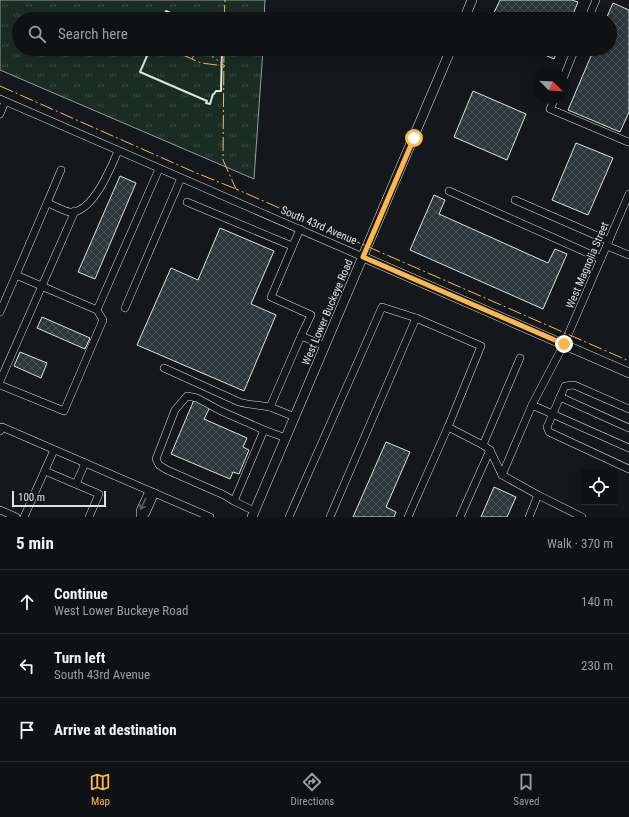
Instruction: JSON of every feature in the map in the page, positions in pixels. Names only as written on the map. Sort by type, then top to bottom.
[{"type":"main road","points":[[467,12],[472,0]]},
{"type":"main road","name":"West Lower Buckeye Road","points":[[253,514],[448,56]]},
{"type":"main road","name":"South 43rd Avenue","points":[[363,257],[629,373]]},
{"type":"street","points":[[591,12],[596,0]]},
{"type":"street","points":[[567,68],[573,56]]},
{"type":"street","points":[[0,114],[2,101]]},
{"type":"street","name":"South 43rd Avenue","points":[[2,101],[363,257]]},
{"type":"street","points":[[552,104],[550,109],[628,142]]},
{"type":"street","points":[[47,203],[69,212],[79,211],[102,187],[118,151]]},
{"type":"street","points":[[97,310],[159,169]]},
{"type":"street","points":[[0,312],[61,170]]},
{"type":"street","points":[[124,308],[181,178]]},
{"type":"street","points":[[449,191],[601,259]]},
{"type":"street","name":"West Magnolia Street","points":[[502,475],[532,405],[564,344],[629,194]]},
{"type":"street","points":[[515,200],[608,243],[629,255]]},
{"type":"street","points":[[187,202],[292,246]]},
{"type":"street","points":[[0,381],[75,212]]},
{"type":"street","points":[[270,407],[311,315],[271,297],[300,229]]},
{"type":"street","points":[[0,385],[64,411],[103,320],[97,310],[16,275]]},
{"type":"street","points":[[289,517],[382,307],[416,318],[481,346],[448,427],[408,517]]},
{"type":"street","points":[[330,517],[416,318]]},
{"type":"street","points":[[301,336],[325,346]]},
{"type":"street","points":[[483,445],[520,358]]},
{"type":"street","points":[[164,368],[239,402],[270,407],[295,417]]},
{"type":"street","points":[[629,409],[574,384],[565,386],[547,427],[549,432],[629,469]]},
{"type":"street","points":[[253,514],[224,495],[167,470],[159,464],[156,459],[175,410],[187,396],[197,398],[264,430],[286,438]]},
{"type":"street","points":[[560,397],[629,428]]},
{"type":"street","points":[[532,405],[629,448]]},
{"type":"street","points":[[0,431],[2,427],[210,517]]},
{"type":"street","points":[[448,427],[490,450],[502,475],[582,517]]},
{"type":"street","points":[[234,501],[264,430]]},
{"type":"street","points":[[24,517],[54,450]]},
{"type":"street","points":[[460,517],[490,450]]},
{"type":"street","points":[[76,484],[85,463]]},
{"type":"street","points":[[45,471],[100,494],[89,517]]},
{"type":"street","points":[[141,517],[146,513],[152,492]]},
{"type":"street","points":[[529,517],[538,495]]},
{"type":"street","points":[[0,510],[16,517]]},
{"type":"green space","points":[[0,0],[265,0],[264,12],[12,12],[12,56],[263,56],[254,179],[0,70]]},
{"type":"building","points":[[500,0],[572,0],[578,2],[574,12],[494,12]]},
{"type":"building","points":[[613,3],[629,10],[629,112],[620,132],[568,110],[591,56],[617,56],[617,12],[609,12]]},
{"type":"building","points":[[547,56],[555,56],[554,59]]},
{"type":"building","points":[[473,91],[526,114],[507,160],[454,137]]},
{"type":"building","points":[[576,143],[613,158],[588,215],[552,200]]},
{"type":"building","points":[[120,176],[136,183],[95,279],[78,272]]},
{"type":"building","points":[[434,195],[445,200],[439,214],[548,263],[555,249],[567,254],[543,309],[410,250]]},
{"type":"building","points":[[220,228],[274,251],[251,304],[276,315],[244,391],[137,345],[171,268],[198,280]]},
{"type":"building","points":[[42,317],[90,338],[85,349],[37,328]]},
{"type":"building","points":[[20,352],[47,363],[41,378],[14,366]]},
{"type":"building","points":[[194,400],[210,407],[204,419],[247,438],[243,447],[249,450],[239,474],[233,472],[230,479],[171,454]]},
{"type":"building","points":[[386,442],[410,452],[386,507],[396,512],[394,517],[353,517]]},
{"type":"building","points":[[494,487],[516,497],[507,517],[481,517]]},
{"type":"wall","points":[[147,56],[140,72],[207,101],[206,103],[210,104],[213,94],[216,91],[221,91],[222,56]]},
{"type":"power","points":[[224,12],[225,0]]},
{"type":"power","points":[[185,56],[201,63],[225,66]]},
{"type":"power","points":[[212,56],[225,66]]},
{"type":"power","points":[[224,56],[223,160],[236,189],[629,361]]},
{"type":"power","points":[[0,86],[194,172],[236,189]]},
{"type":"route","points":[[414,138],[363,257],[564,344]]}]
